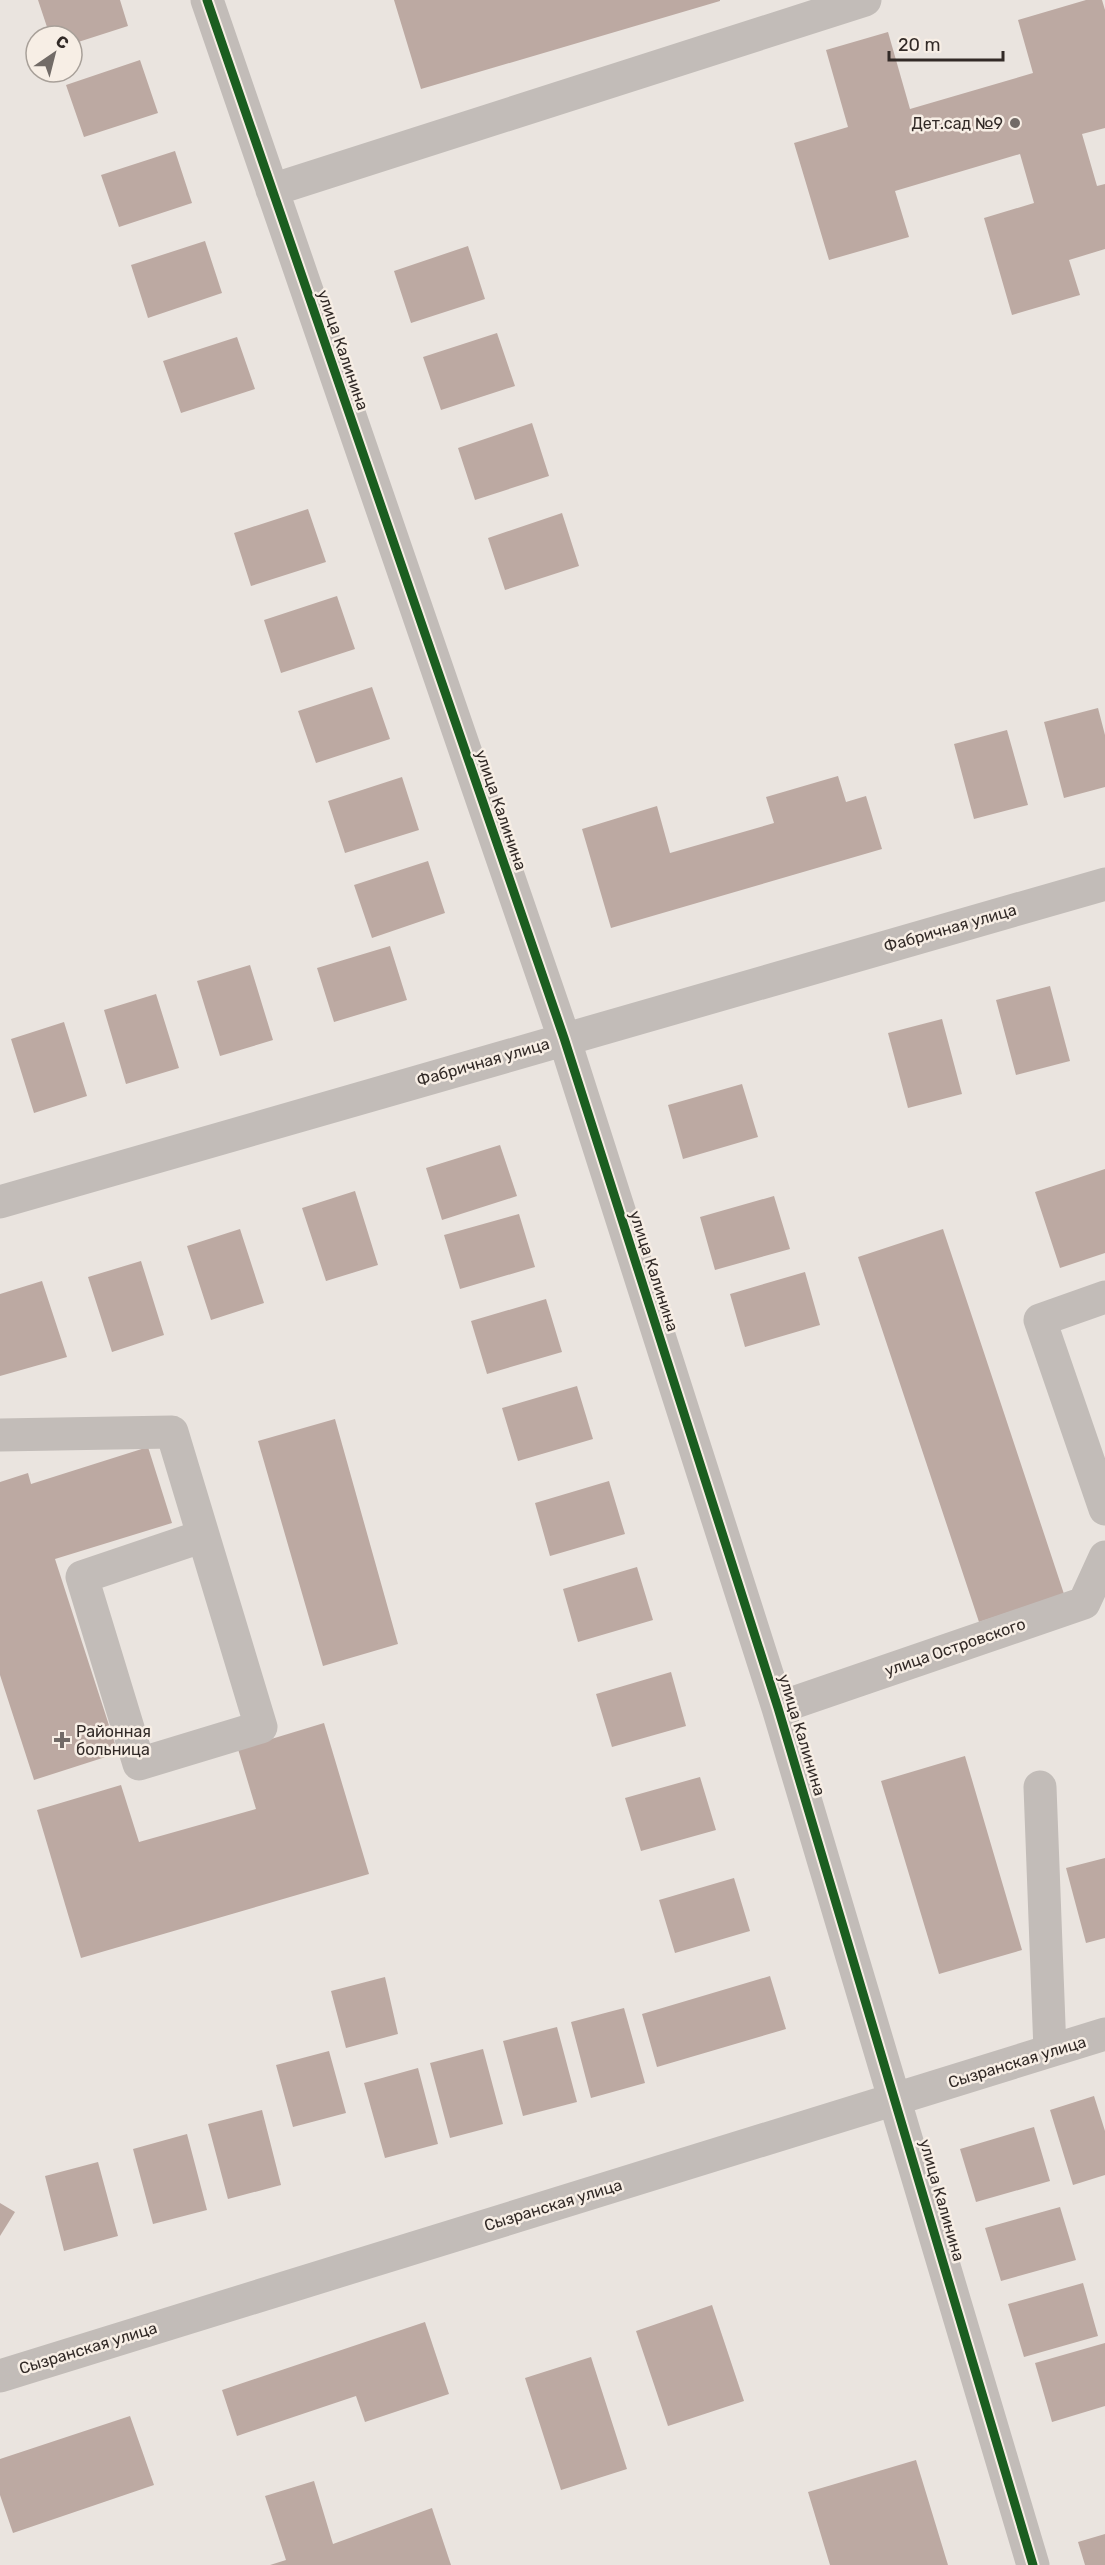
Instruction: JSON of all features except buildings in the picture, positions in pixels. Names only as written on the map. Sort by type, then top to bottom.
[{"type":"street","name":"улица Калинина","points":[[207,0],[564,1038],[778,1708],[1034,2565]]},
{"type":"street","points":[[272,190],[865,0]]},
{"type":"street","name":"Фабричная улица","points":[[0,1202],[1105,884]]},
{"type":"street","points":[[1105,1297],[1040,1320],[1105,1509]]},
{"type":"street","points":[[0,1435],[172,1432],[261,1727],[139,1764],[82,1577],[203,1536]]},
{"type":"street","name":"улица Островского","points":[[778,1708],[1084,1603],[1105,1557]]},
{"type":"street","points":[[1040,1787],[1050,2051]]},
{"type":"street","name":"Сызранская улица","points":[[0,2376],[1105,2034]]},
{"type":"cycle path","points":[[207,0],[564,1038],[778,1708],[1033,2565]]},
{"type":"place","name":"Дет.сад №9","points":[[1015,123]]},
{"type":"place","name":"Районная больница","points":[[62,1740]]}]
